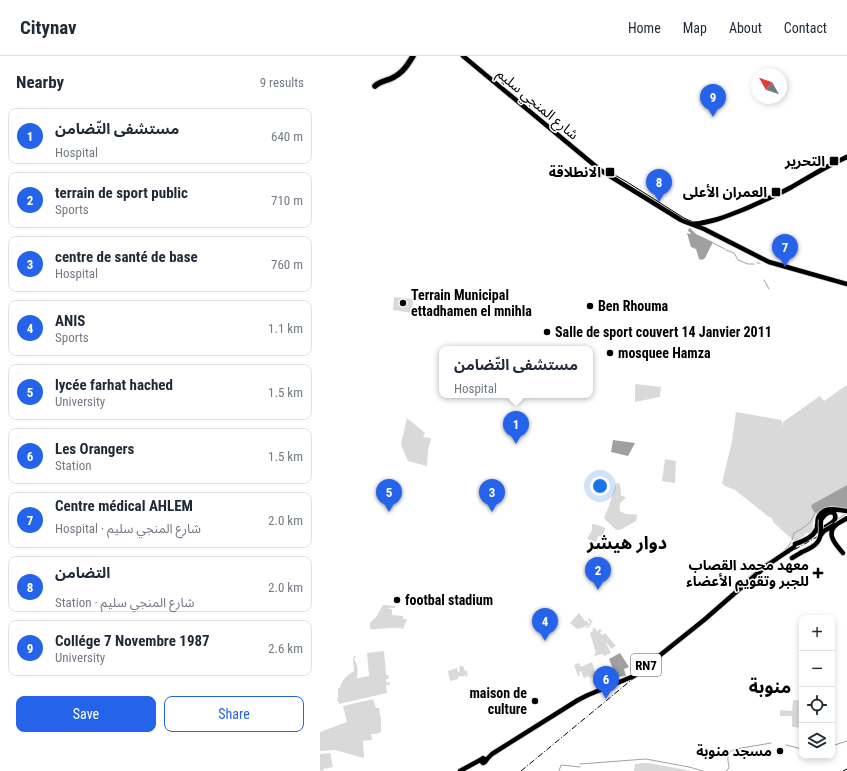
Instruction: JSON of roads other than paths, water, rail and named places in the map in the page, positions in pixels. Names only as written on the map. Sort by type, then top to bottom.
[{"type":"highway","points":[[375,86],[376,84],[398,75],[404,70],[403,66],[410,56]]},
{"type":"highway","points":[[403,66],[413,56]]},
{"type":"main road","name":"شارع المنجي سليم","points":[[464,56],[600,169],[682,219],[704,226],[766,261],[847,283]]},
{"type":"main road","points":[[704,226],[790,190],[847,158]]},
{"type":"main road","name":"شارع المنجي سليم","points":[[682,219],[704,226],[769,260],[847,283]]},
{"type":"main road","points":[[793,269],[796,274],[802,272]]},
{"type":"main road","points":[[808,537],[817,530],[818,519],[825,510],[832,509],[847,511]]},
{"type":"main road","points":[[802,552],[818,540],[823,515],[834,510],[847,511]]},
{"type":"main road","points":[[827,512],[835,512],[837,518],[835,522],[827,527]]},
{"type":"main road","points":[[808,537],[834,522],[836,517],[833,512],[825,514],[821,520],[820,538]]},
{"type":"main road","points":[[793,556],[813,546],[820,538],[824,530],[847,517]]},
{"type":"main road","points":[[844,554],[832,539],[831,533],[834,526],[847,517]]},
{"type":"main road","name":"RN7","points":[[788,551],[794,549],[827,527],[847,517]]},
{"type":"main road","name":"RN7","points":[[460,771],[484,760],[505,743],[577,699],[633,675],[716,609],[748,578],[770,561],[808,537]]},
{"type":"main road","name":"RN7","points":[[463,771],[484,760],[578,700],[634,676],[706,619],[766,566],[794,546],[802,543]]},
{"type":"waterway","points":[[713,243],[725,249]]},
{"type":"waterway","points":[[726,250],[734,253],[738,260],[748,264],[754,264]]},
{"type":"waterway","points":[[764,280],[769,289]]},
{"type":"waterway","points":[[792,540],[794,533],[807,525],[815,513]]},
{"type":"waterway","points":[[838,519],[847,513]]},
{"type":"waterway","points":[[785,549],[791,542]]},
{"type":"waterway","points":[[734,589],[768,561]]},
{"type":"waterway","points":[[835,745],[847,741]]},
{"type":"waterway","points":[[726,771],[729,768],[728,756],[732,750],[771,743]]},
{"type":"waterway","points":[[786,745],[799,748]]},
{"type":"waterway","points":[[580,764],[646,759],[703,771]]},
{"type":"waterway","points":[[559,771],[561,765],[580,767]]},
{"type":"tram line","points":[[606,170],[684,218],[697,222],[724,216],[762,200],[847,155]]},
{"type":"tram line","points":[[843,771],[847,769]]},
{"type":"railway","points":[[521,771],[772,564],[783,556],[847,520]]},
{"type":"place","name":"Collége 7 Novembre 1987","points":[[713,117]]},
{"type":"place","name":"التحرير","points":[[834,161]]},
{"type":"place","name":"الانطلاقة","points":[[610,172]]},
{"type":"place","name":"العمران الأعلى","points":[[776,192]]},
{"type":"place","name":"التضامن","points":[[659,202]]},
{"type":"place","name":"Centre médical AHLEM","points":[[785,267]]},
{"type":"place","name":"Terrain Municipal ettadhamen el mnihla","points":[[403,303]]},
{"type":"place","name":"Ben Rhouma","points":[[590,306]]},
{"type":"place","name":"Salle de sport couvert 14 Janvier 2011","points":[[547,332]]},
{"type":"place","name":"mosquee Hamza","points":[[610,353]]},
{"type":"place","name":"مستشفى التّضامن","points":[[516,444]]},
{"type":"place","name":"lycée farhat hached","points":[[389,512]]},
{"type":"place","name":"centre de santé de base","points":[[492,512]]},
{"type":"place","name":"معهد محمد القصاب للجبر وتقويم الأعضاء","points":[[818,573]]},
{"type":"place","name":"terrain de sport public","points":[[598,590]]},
{"type":"place","name":"footbal stadium","points":[[397,600]]},
{"type":"place","name":"ANIS","points":[[545,641]]},
{"type":"place","name":"Les Orangers","points":[[606,699]]},
{"type":"place","name":"maison de culture","points":[[535,701]]},
{"type":"place","name":"مسجد منوبة","points":[[780,751]]},
{"type":"district","name":"دوار هيشر","points":[[627,543]]},
{"type":"district","name":"منوبة","points":[[770,687]]}]
